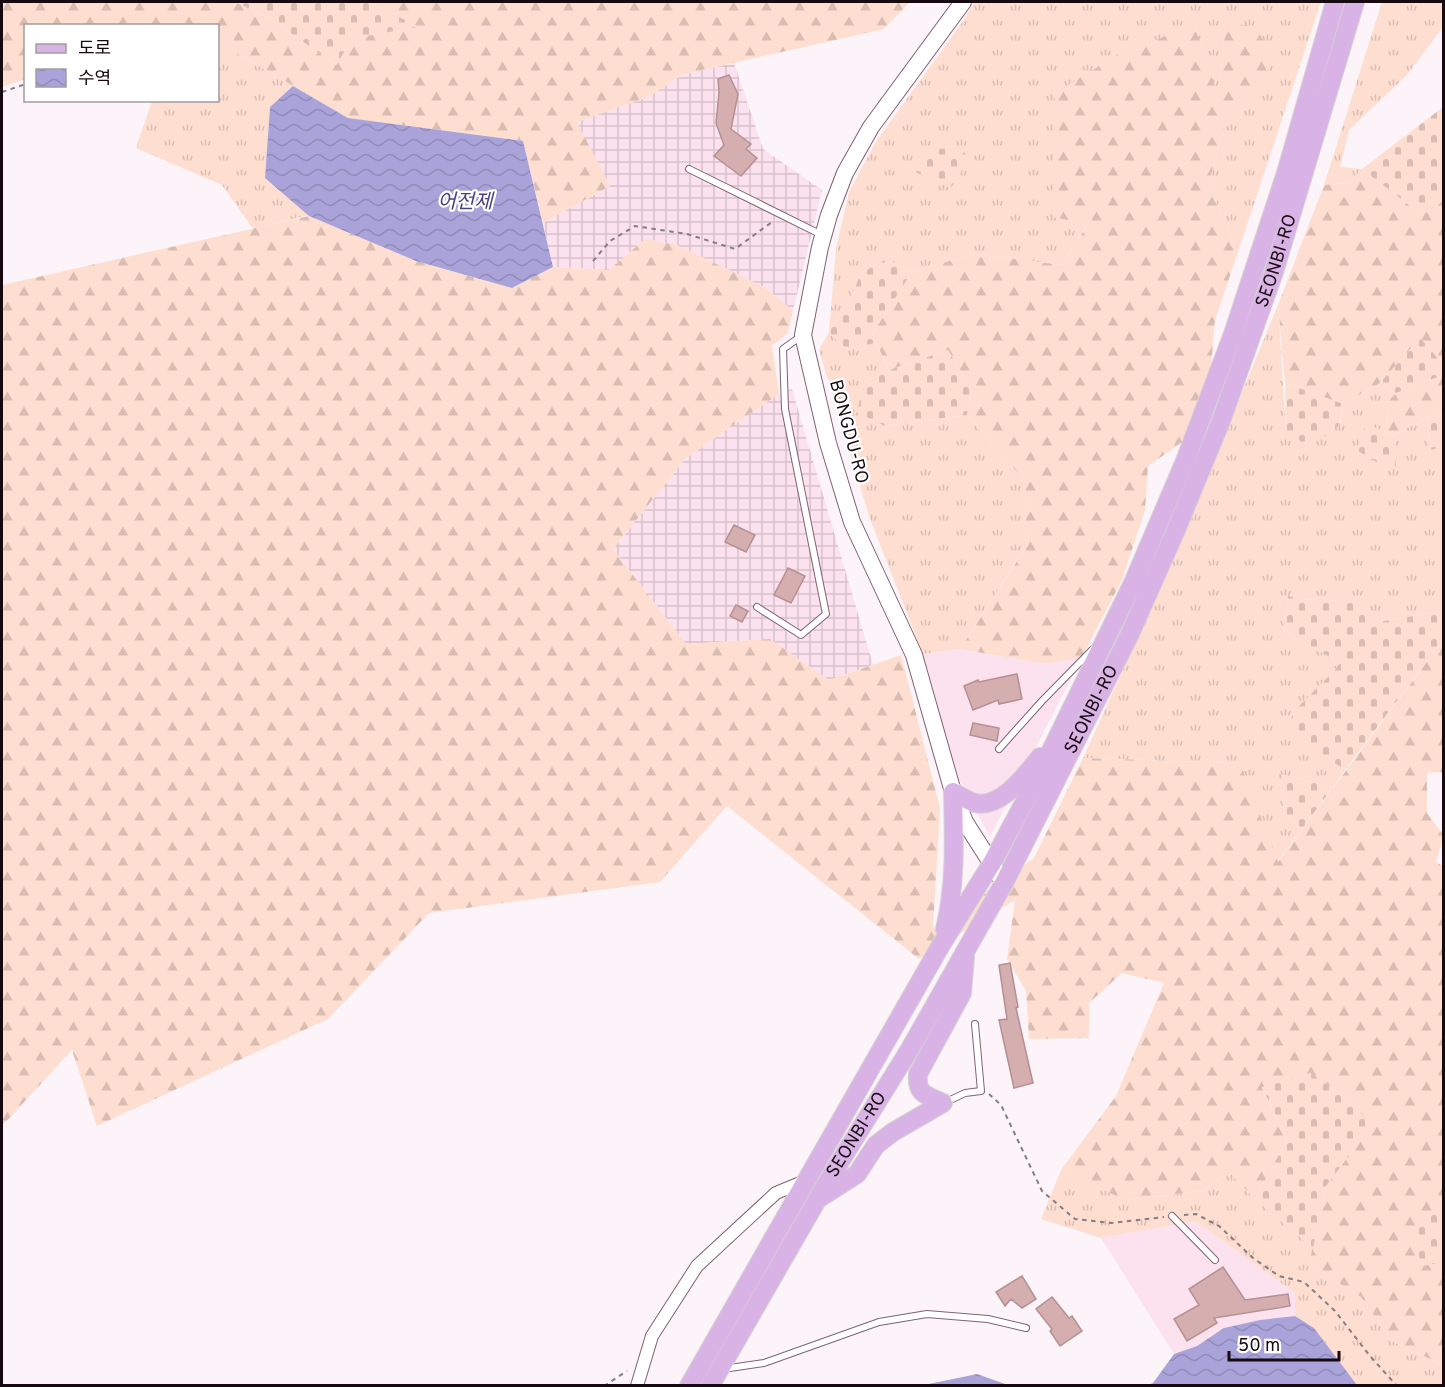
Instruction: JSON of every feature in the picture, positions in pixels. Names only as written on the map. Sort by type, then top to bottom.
[{"type":"main road","name":"BONGDU-RO","points":[[963,2],[871,127],[845,173],[823,235],[803,335],[828,443],[852,522],[914,655],[953,792],[965,822],[1004,883]]},
{"type":"main road","name":"SEONBI-RO","points":[[689,1386],[941,945],[992,863],[1133,583],[1185,461],[1233,334],[1286,173],[1335,2]]},
{"type":"main road","name":"SEONBI-RO","points":[[710,1386],[817,1200],[910,1049],[1004,883],[1129,636],[1216,432],[1274,272],[1355,2]]},
{"type":"main road","points":[[941,945],[951,905],[954,872],[953,792],[976,803],[990,802],[1007,794],[1034,765],[1063,726]]},
{"type":"main road","points":[[943,1102],[923,1094],[917,1084],[918,1074],[962,993],[966,950]]},
{"type":"main road","points":[[817,1200],[857,1174],[876,1145],[885,1138],[943,1102]]},
{"type":"street","points":[[637,1384],[652,1336],[697,1266],[776,1192],[806,1181]]},
{"type":"lane","points":[[689,168],[823,235]]},
{"type":"lane","points":[[757,608],[801,635],[826,614],[785,409],[783,349],[803,335]]},
{"type":"lane","points":[[999,749],[1107,634]]},
{"type":"lane","points":[[943,1102],[965,1093],[981,1092],[975,1024]]},
{"type":"lane","points":[[1172,1216],[1215,1260]]},
{"type":"lane","points":[[720,1369],[764,1363],[879,1322],[927,1314],[988,1319],[1026,1328]]},
{"type":"path","points":[[2,92],[24,85]]},
{"type":"path","points":[[593,261],[610,241],[635,226],[687,234],[735,249],[782,214]]},
{"type":"path","points":[[604,1386],[645,1358]]},
{"type":"shaded area","points":[[734,63],[763,149],[822,190],[793,311],[766,288],[677,245],[645,239],[609,270],[553,267],[543,223],[610,186],[576,122],[648,97],[684,74]]},
{"type":"shaded area","points":[[792,389],[873,665],[829,680],[769,639],[686,644],[613,549],[686,458],[779,394]]},
{"type":"shaded area","points":[[960,649],[1045,664],[1082,657],[990,837],[956,774],[923,654]]},
{"type":"shaded area","points":[[1195,1221],[1295,1293],[1295,1316],[1260,1320],[1224,1328],[1197,1346],[1174,1354],[1101,1238]]},
{"type":"green space","points":[[2,2],[235,2],[269,18],[336,65],[352,38],[418,27],[369,2],[910,2],[884,29],[684,74],[648,97],[577,122],[610,186],[543,223],[523,141],[348,118],[219,43],[219,24],[24,24],[24,79],[2,87]]},
{"type":"green space","points":[[235,2],[369,2],[419,27],[353,38],[336,65],[269,18]]},
{"type":"green space","points":[[974,2],[1321,2],[1238,252],[1208,185],[1227,120],[1253,94],[1226,23],[1218,98],[1195,25],[1088,223],[1062,265],[973,254],[912,272],[887,259],[861,273],[849,302],[829,332],[836,249],[849,192],[875,143],[963,21]]},
{"type":"green space","points":[[1382,2],[1443,2],[1443,27],[1407,75],[1349,130],[1340,167],[1362,169],[1350,183],[1324,185]]},
{"type":"green space","points":[[1226,23],[1254,26],[1275,58],[1253,94],[1227,120],[1208,185],[1238,252],[1215,320],[1211,367],[1184,441],[1148,466],[1145,510],[1122,580],[1082,657],[1045,664],[960,649],[1025,549],[1026,482],[967,415],[972,392],[948,350],[889,370],[872,334],[912,272],[973,254],[1062,265],[1088,224],[1053,217],[1055,93],[1117,55],[1195,25],[1218,96]]},
{"type":"green space","points":[[219,43],[293,86],[270,107],[265,178],[309,215],[253,229],[222,185],[136,148],[152,102],[219,102]]},
{"type":"green space","points":[[1443,107],[1443,201],[1422,215],[1362,169]]},
{"type":"green space","points":[[959,146],[969,159],[951,188],[913,171],[935,150]]},
{"type":"green space","points":[[1362,169],[1422,215],[1443,201],[1443,364],[1420,338],[1380,383],[1343,404],[1285,383],[1278,305],[1324,185],[1350,183]]},
{"type":"green space","points":[[309,216],[416,261],[512,288],[553,267],[609,270],[645,239],[677,245],[766,288],[793,311],[788,333],[772,346],[779,394],[686,458],[613,549],[686,644],[770,639],[829,680],[901,655],[940,808],[933,928],[1034,858],[1083,758],[1240,763],[1278,862],[1443,640],[1443,772],[1427,773],[1427,813],[1444,836],[1436,861],[1444,868],[1443,1365],[1392,1341],[1361,1297],[1309,1264],[1326,1186],[1369,1128],[1356,1105],[1311,1073],[1262,1088],[1287,1140],[1255,1199],[1229,1172],[1203,1191],[1125,1200],[1061,1170],[1116,1096],[1164,983],[1122,973],[1089,1003],[1089,1038],[1029,1039],[1026,991],[1007,959],[1015,900],[919,959],[727,806],[660,882],[429,913],[328,1019],[97,1126],[72,1050],[2,1126],[2,285]]},
{"type":"green space","points":[[887,259],[912,272],[872,334],[876,343],[846,349],[829,332],[849,302],[861,273]]},
{"type":"green space","points":[[1278,305],[1286,432],[1341,422],[1343,404],[1380,383],[1396,393],[1388,402],[1387,432],[1366,425],[1396,468],[1394,435],[1428,417],[1429,451],[1443,446],[1443,629],[1436,612],[1379,622],[1355,602],[1288,597],[1284,631],[1340,663],[1286,729],[1345,770],[1333,787],[1279,774],[1284,813],[1302,829],[1277,862],[1239,763],[1083,758],[1170,566]]},
{"type":"green space","points":[[829,332],[846,349],[876,343],[889,370],[864,382],[886,426],[967,415],[1026,482],[1025,548],[960,649],[923,654],[870,519],[819,350]]},
{"type":"green space","points":[[1420,338],[1443,364],[1443,375],[1396,393],[1380,383]]},
{"type":"green space","points":[[948,350],[972,392],[967,415],[885,426],[857,412],[864,382],[889,370]]},
{"type":"green space","points":[[1443,375],[1443,409],[1394,435],[1387,432],[1388,402],[1396,393]]},
{"type":"green space","points":[[1285,383],[1343,404],[1342,415],[1336,428],[1327,435],[1302,442],[1286,432]]},
{"type":"green space","points":[[1443,409],[1443,446],[1429,451],[1428,417]]},
{"type":"green space","points":[[1366,424],[1394,435],[1396,468],[1380,464],[1358,451]]},
{"type":"green space","points":[[1288,596],[1356,602],[1379,622],[1436,612],[1443,629],[1443,640],[1345,770],[1285,729],[1297,708],[1340,663],[1284,631]]},
{"type":"green space","points":[[1279,774],[1333,787],[1302,829],[1284,813]]},
{"type":"green space","points":[[1311,1073],[1356,1105],[1370,1128],[1326,1186],[1313,1248],[1255,1199],[1287,1140],[1262,1087]]},
{"type":"green space","points":[[1061,1170],[1126,1200],[1203,1191],[1229,1172],[1255,1199],[1313,1248],[1309,1264],[1361,1297],[1392,1341],[1443,1365],[1443,1385],[1357,1385],[1314,1328],[1295,1316],[1295,1293],[1195,1221],[1101,1238],[1041,1219]]},
{"type":"green space","points":[[1434,1212],[1443,1214],[1443,1262],[1422,1266],[1415,1243],[1418,1223]]},
{"type":"water","name":"어전제","points":[[293,86],[348,118],[523,141],[553,267],[512,288],[416,261],[309,216],[265,178],[270,107]]},
{"type":"water","points":[[1295,1316],[1314,1328],[1357,1385],[1148,1385],[1153,1383],[1174,1354],[1197,1346],[1224,1328],[1260,1320]]},
{"type":"water","points":[[977,1374],[1008,1385],[924,1385]]},
{"type":"building","points":[[729,75],[738,94],[731,129],[751,144],[746,149],[757,158],[741,176],[714,156],[724,145],[716,123],[718,79]]},
{"type":"building","points":[[734,525],[755,535],[746,552],[725,542]]},
{"type":"building","points":[[788,568],[805,576],[791,603],[774,595]]},
{"type":"building","points":[[736,605],[748,611],[742,622],[730,616]]},
{"type":"building","points":[[1017,674],[1022,699],[999,704],[998,700],[973,710],[964,686],[978,680],[979,682]]},
{"type":"building","points":[[973,723],[999,728],[997,741],[970,735]]},
{"type":"building","points":[[1010,963],[1018,1007],[1016,1008],[1033,1083],[1014,1088],[999,1020],[1007,1019],[999,965]]},
{"type":"building","points":[[1223,1267],[1245,1300],[1288,1294],[1290,1306],[1214,1318],[1217,1323],[1187,1341],[1174,1319],[1199,1305],[1189,1289]]},
{"type":"building","points":[[1022,1276],[1036,1299],[1022,1308],[1011,1299],[1005,1306],[996,1292]]},
{"type":"building","points":[[1052,1297],[1069,1318],[1072,1316],[1082,1331],[1060,1346],[1050,1331],[1052,1329],[1036,1309]]}]
